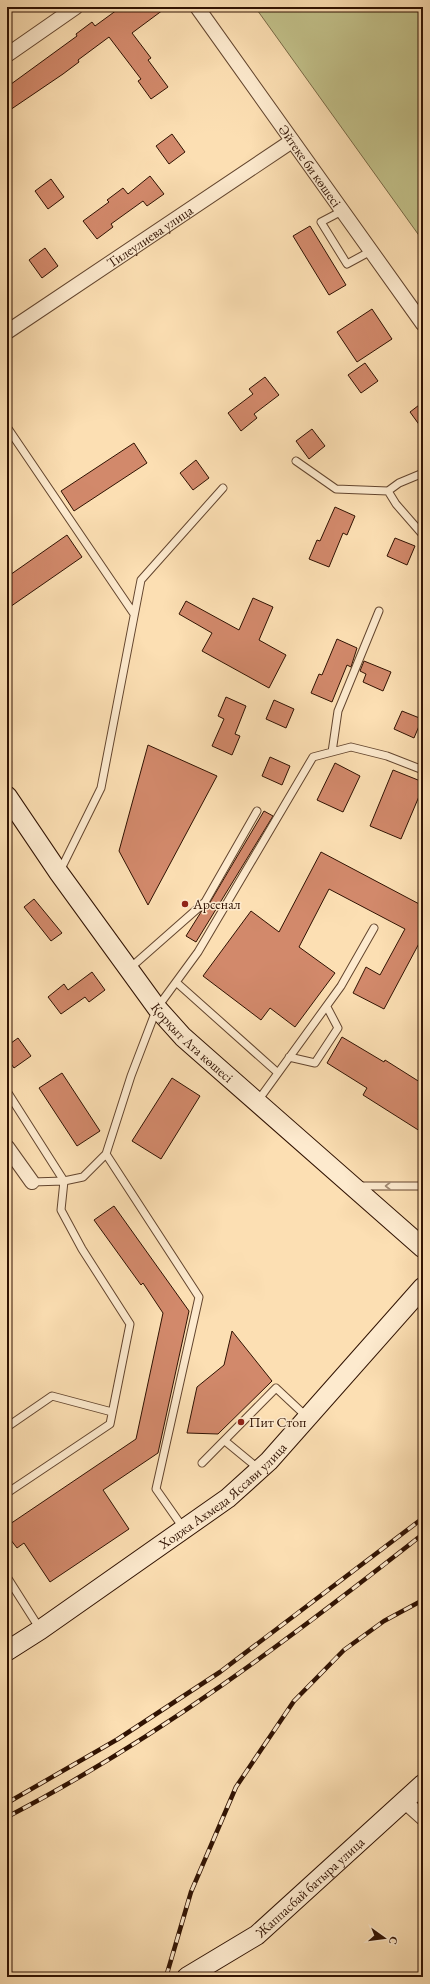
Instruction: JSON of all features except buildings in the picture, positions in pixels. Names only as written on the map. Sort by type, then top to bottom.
[{"type":"main road","name":"Қорқыт Ата көшесі","points":[[9,802],[157,1008],[183,1037],[423,1248]]},
{"type":"main road","name":"Ходжа Ахмеда Яссави улица","points":[[7,1650],[40,1630],[228,1498],[260,1470],[423,1287]]},
{"type":"main road","name":"Жаппасбай батыра улица","points":[[187,1977],[258,1936],[423,1784]]},
{"type":"street","points":[[7,55],[76,7]]},
{"type":"street","name":"Әйтеке би көшесі","points":[[197,7],[423,324]]},
{"type":"street","name":"Тилеулиева улица","points":[[7,332],[292,141]]},
{"type":"street","points":[[7,1147],[32,1182]]},
{"type":"street","points":[[404,1801],[423,1818]]},
{"type":"lane","points":[[342,211],[321,222],[347,264],[371,251]]},
{"type":"lane","points":[[7,426],[134,614]]},
{"type":"lane","points":[[296,461],[336,489],[388,491],[399,483],[423,473]]},
{"type":"lane","points":[[59,873],[101,788],[141,580],[223,488]]},
{"type":"lane","points":[[388,491],[396,504],[423,535]]},
{"type":"lane","points":[[332,752],[338,711],[379,611]]},
{"type":"lane","points":[[32,1182],[64,1182],[83,1177],[106,1154],[131,1076],[157,1008],[198,952],[313,757],[350,747],[387,756],[423,770]]},
{"type":"lane","points":[[129,969],[205,902],[257,812]]},
{"type":"lane","points":[[257,1102],[327,1007],[341,986],[374,928]]},
{"type":"lane","points":[[176,982],[278,1073]]},
{"type":"lane","points":[[290,1057],[315,1063],[338,1028],[327,1007]]},
{"type":"lane","points":[[7,1493],[110,1424],[130,1324],[82,1249],[61,1210],[64,1182],[8,1093]]},
{"type":"lane","points":[[106,1154],[199,1297],[156,1489],[184,1529]]},
{"type":"lane","points":[[352,1186],[423,1186]]},
{"type":"lane","points":[[202,1463],[276,1388],[307,1418]]},
{"type":"lane","points":[[7,1427],[52,1396],[112,1412]]},
{"type":"lane","points":[[225,1441],[260,1470]]},
{"type":"lane","points":[[7,1577],[40,1630]]},
{"type":"shaded area","points":[[255,7],[423,7],[423,241]]},
{"type":"railway","points":[[7,1803],[118,1739],[220,1672],[423,1518]]},
{"type":"railway","points":[[7,1817],[116,1755],[221,1686],[273,1649],[423,1534]]},
{"type":"railway","points":[[166,1977],[191,1892],[236,1787],[294,1701],[344,1650],[384,1621],[423,1600]]},
{"type":"place","name":"Арсенал","points":[[185,904]]},
{"type":"place","name":"Пит Стоп","points":[[241,1422]]}]
